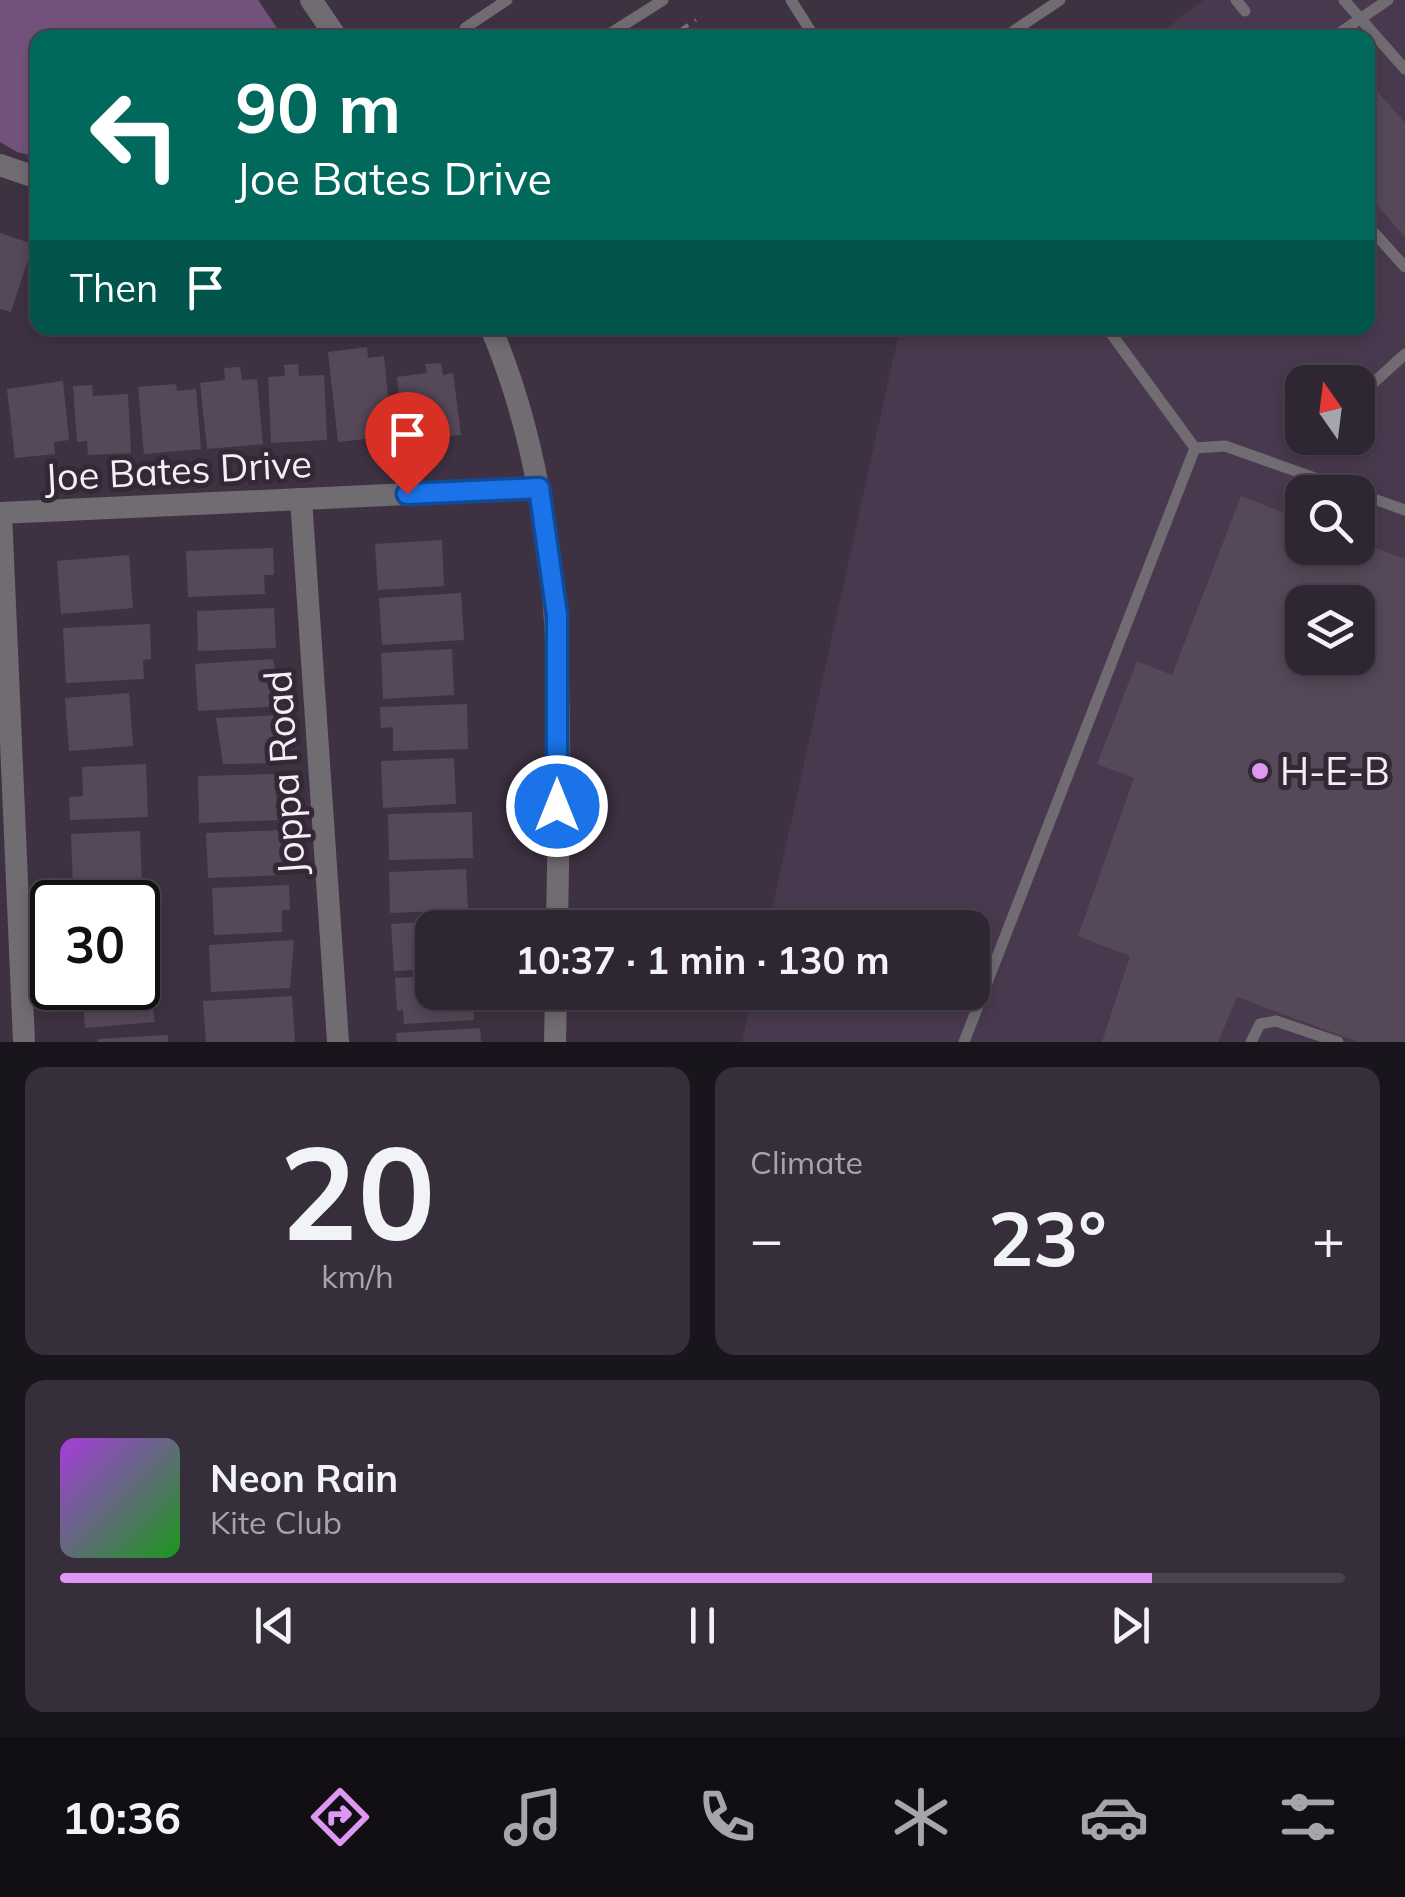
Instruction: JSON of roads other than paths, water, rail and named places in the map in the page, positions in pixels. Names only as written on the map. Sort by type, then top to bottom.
[{"type":"street","points":[[311,0],[332,30]]},
{"type":"street","points":[[0,165],[30,175]]},
{"type":"street","points":[[493,335],[539,488],[557,615],[557,910]]},
{"type":"street","name":"Joe Bates Drive","points":[[0,513],[539,488]]},
{"type":"street","name":"Joppa Road","points":[[301,498],[338,1042]]},
{"type":"street","points":[[0,513],[6,757],[24,1042]]},
{"type":"street","points":[[555,1042],[556,1010]]},
{"type":"lane","points":[[465,30],[507,0]]},
{"type":"lane","points":[[616,30],[663,0]]},
{"type":"lane","points":[[791,0],[810,30]]},
{"type":"lane","points":[[1015,30],[1060,0]]},
{"type":"lane","points":[[1236,0],[1245,11]]},
{"type":"lane","points":[[1344,0],[1370,30]]},
{"type":"lane","points":[[1344,30],[1388,0]]},
{"type":"lane","points":[[1375,36],[1405,69]]},
{"type":"lane","points":[[1375,234],[1405,268]]},
{"type":"lane","points":[[1112,335],[1195,448]]},
{"type":"lane","points":[[1375,381],[1405,354]]},
{"type":"lane","points":[[1195,448],[1225,446],[1405,510]]},
{"type":"lane","points":[[964,1042],[1195,448]]},
{"type":"lane","points":[[1252,1042],[1260,1024],[1276,1021],[1338,1042]]},
{"type":"place","name":"H-E-B","points":[[1260,771]]}]
